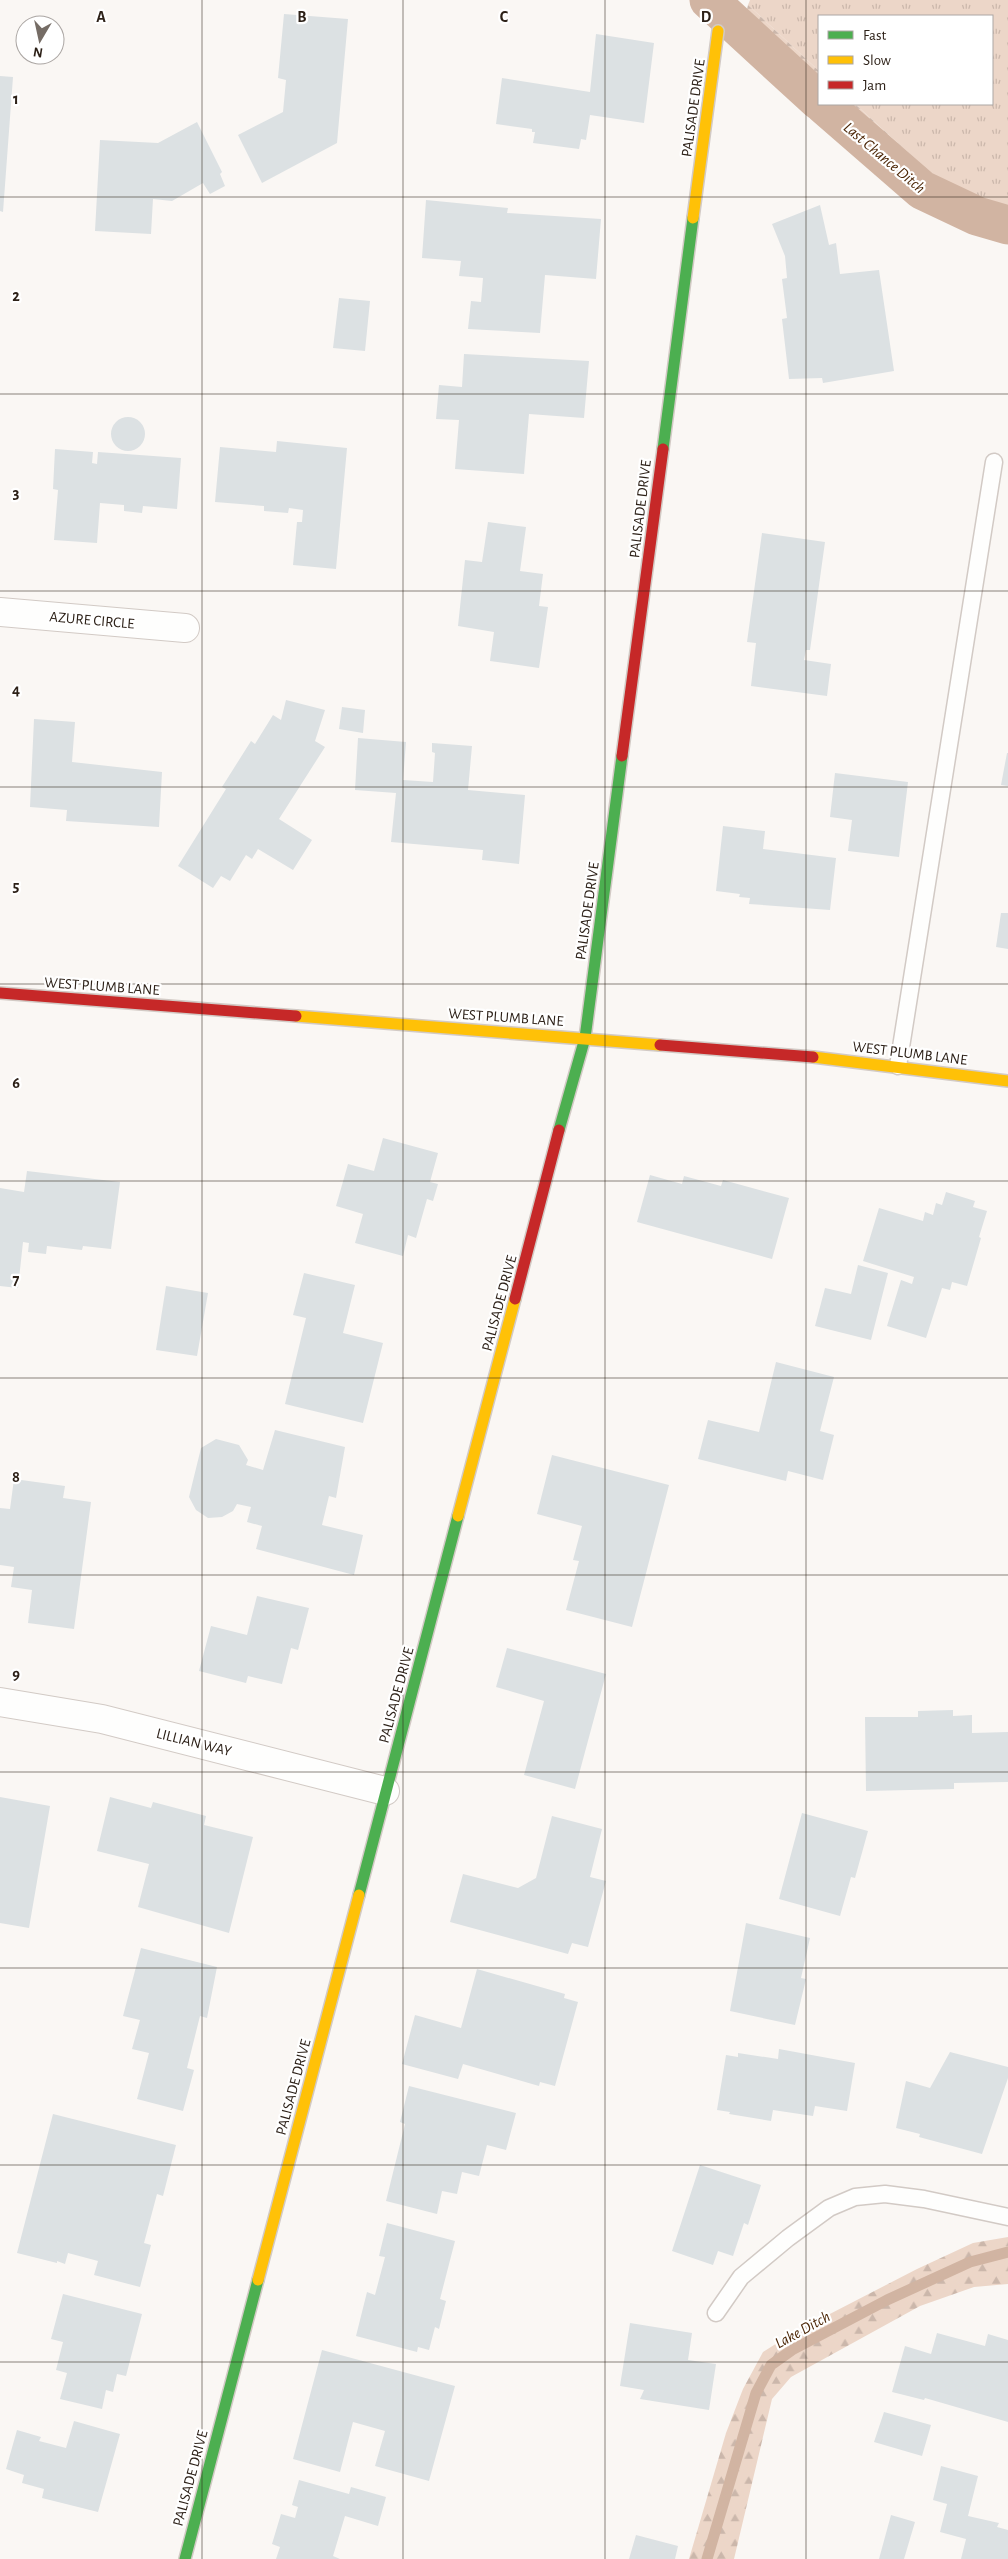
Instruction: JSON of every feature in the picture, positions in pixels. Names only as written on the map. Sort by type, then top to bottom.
[{"type":"street","name":"PALISADE DRIVE","points":[[185,2559],[566,1103],[586,1038],[718,31]]},
{"type":"street","name":"AZURE CIRCLE","points":[[0,612],[185,628]]},
{"type":"street","name":"WEST PLUMB LANE","points":[[0,993],[813,1057],[1008,1081]]},
{"type":"street","name":"LILLIAN WAY","points":[[0,1702],[102,1719],[386,1791]]},
{"type":"lane","points":[[898,1066],[994,462]]},
{"type":"lane","points":[[716,2313],[741,2277],[829,2208],[855,2197],[885,2194],[924,2199],[1008,2217]]},
{"type":"green space","points":[[750,0],[1008,0],[1008,209],[935,177],[856,105],[993,105],[993,15],[818,15],[818,70],[748,5]]},
{"type":"green space","points":[[748,5],[818,70],[818,105],[856,105],[935,177],[1008,209],[1008,243],[920,204],[769,71],[740,41]]},
{"type":"green space","points":[[1008,2237],[1008,2284],[974,2287],[920,2306],[791,2377],[772,2399],[734,2559],[689,2559],[726,2433],[743,2389],[763,2352],[793,2333],[917,2269],[973,2243]]},
{"type":"building","points":[[284,14],[348,19],[337,143],[262,183],[238,135],[283,112],[286,80],[278,78]]},
{"type":"building","points":[[596,34],[654,43],[644,123],[590,115],[586,140],[581,139],[579,149],[533,143],[535,132],[532,132],[532,129],[496,124],[502,78],[590,92]]},
{"type":"building","points":[[0,76],[13,77],[3,212],[0,211]]},
{"type":"building","points":[[197,122],[222,172],[220,174],[225,186],[210,194],[203,183],[172,201],[153,199],[151,234],[95,231],[100,140],[158,143]]},
{"type":"building","points":[[426,200],[508,208],[507,213],[601,219],[596,279],[545,275],[540,333],[468,329],[471,301],[481,302],[483,278],[459,276],[461,261],[422,258]]},
{"type":"building","points":[[820,205],[829,245],[836,243],[840,274],[879,270],[894,371],[823,383],[822,378],[789,379],[782,319],[787,318],[782,279],[787,278],[785,256],[772,224]]},
{"type":"building","points":[[339,298],[370,301],[365,351],[333,348]]},
{"type":"building","points":[[464,354],[589,361],[584,418],[529,414],[524,474],[455,469],[459,420],[436,419],[439,385],[462,387]]},
{"type":"building","points":[[128,417],[135,418],[140,422],[144,427],[144,441],[140,446],[135,450],[128,451],[121,450],[116,446],[112,441],[111,434],[112,427],[116,422],[121,418]]},
{"type":"building","points":[[277,441],[347,448],[336,569],[293,565],[297,522],[302,522],[303,510],[289,508],[288,513],[264,511],[264,506],[215,502],[220,447],[276,452]]},
{"type":"building","points":[[55,449],[93,452],[92,463],[97,464],[98,452],[181,458],[177,509],[143,506],[142,513],[124,511],[124,505],[100,503],[97,543],[54,540],[58,490],[53,489]]},
{"type":"building","points":[[488,522],[526,527],[520,571],[543,574],[539,606],[548,607],[539,668],[490,661],[494,632],[458,626],[465,560],[482,562]]},
{"type":"building","points":[[762,533],[825,542],[810,650],[806,650],[804,660],[831,664],[827,696],[751,686],[756,643],[747,642]]},
{"type":"building","points":[[286,700],[325,710],[315,741],[325,747],[279,819],[312,840],[293,870],[258,849],[252,859],[246,855],[230,881],[221,876],[213,888],[178,866],[226,789],[222,787],[251,741],[255,744],[273,715],[281,720]]},
{"type":"building","points":[[342,707],[365,710],[363,733],[339,729]]},
{"type":"building","points":[[34,719],[75,722],[72,762],[162,772],[159,827],[66,821],[67,810],[30,807]]},
{"type":"building","points":[[358,738],[406,742],[403,780],[433,782],[435,753],[432,752],[432,743],[472,746],[468,790],[525,795],[519,864],[482,860],[483,850],[391,842],[396,793],[355,790]]},
{"type":"building","points":[[1008,753],[1008,786],[1001,785]]},
{"type":"building","points":[[835,773],[908,782],[899,857],[848,851],[852,820],[830,817]]},
{"type":"building","points":[[723,826],[765,831],[763,849],[836,858],[830,910],[749,904],[750,898],[739,897],[740,894],[716,891]]},
{"type":"building","points":[[1001,913],[1008,913],[1008,949],[996,947]]},
{"type":"building","points":[[383,1138],[438,1153],[430,1182],[438,1184],[433,1201],[427,1199],[416,1238],[408,1235],[403,1256],[355,1243],[363,1214],[336,1206],[348,1164],[374,1171]]},
{"type":"building","points":[[27,1171],[120,1182],[111,1249],[83,1246],[82,1250],[47,1246],[46,1254],[28,1252],[29,1243],[23,1242],[18,1288],[0,1286],[0,1188],[24,1192]]},
{"type":"building","points":[[650,1175],[682,1184],[684,1176],[721,1186],[723,1180],[789,1198],[772,1259],[637,1222]]},
{"type":"building","points":[[946,1192],[975,1201],[973,1207],[987,1211],[967,1286],[952,1282],[950,1290],[942,1288],[926,1338],[887,1326],[901,1280],[912,1284],[914,1277],[863,1261],[879,1208],[923,1221],[925,1212],[933,1215],[936,1203],[942,1205]]},
{"type":"building","points":[[858,1265],[888,1273],[871,1340],[815,1326],[825,1288],[851,1294]]},
{"type":"building","points":[[304,1273],[355,1285],[343,1333],[383,1343],[363,1423],[285,1404],[306,1318],[293,1315]]},
{"type":"building","points":[[166,1286],[208,1293],[197,1356],[156,1350]]},
{"type":"building","points":[[776,1362],[834,1377],[820,1431],[834,1435],[823,1480],[788,1471],[786,1481],[698,1459],[708,1420],[759,1432]]},
{"type":"building","points":[[275,1430],[345,1447],[336,1498],[329,1496],[322,1525],[363,1535],[354,1575],[256,1549],[262,1526],[247,1522],[251,1507],[237,1504],[233,1511],[222,1517],[208,1518],[196,1510],[189,1497],[201,1448],[216,1439],[239,1445],[248,1460],[246,1465],[263,1470]]},
{"type":"building","points":[[552,1455],[669,1485],[632,1627],[566,1610],[579,1561],[573,1560],[582,1526],[537,1514]]},
{"type":"building","points":[[14,1479],[65,1486],[63,1498],[91,1502],[74,1629],[28,1623],[32,1590],[11,1587],[14,1567],[0,1565],[0,1508],[10,1509]]},
{"type":"building","points":[[257,1596],[309,1608],[298,1650],[291,1648],[282,1684],[248,1676],[246,1683],[199,1671],[211,1626],[247,1635]]},
{"type":"building","points":[[507,1648],[606,1674],[575,1789],[524,1775],[544,1701],[496,1687]]},
{"type":"building","points":[[953,1710],[953,1716],[972,1715],[972,1733],[1008,1732],[1008,1782],[954,1783],[954,1789],[866,1791],[865,1717],[918,1717],[918,1711]]},
{"type":"building","points":[[0,1797],[50,1806],[29,1928],[0,1923]]},
{"type":"building","points":[[110,1797],[151,1808],[153,1802],[206,1816],[204,1825],[253,1837],[229,1933],[138,1907],[149,1864],[97,1851]]},
{"type":"building","points":[[802,1813],[868,1831],[855,1878],[851,1877],[840,1916],[779,1899]]},
{"type":"building","points":[[552,1816],[602,1829],[590,1877],[606,1881],[588,1947],[572,1943],[568,1954],[450,1922],[463,1874],[518,1888],[536,1878]]},
{"type":"building","points":[[746,1923],[810,1938],[801,1978],[806,1979],[795,2025],[730,2011]]},
{"type":"building","points":[[141,1948],[217,1967],[207,2018],[200,2016],[187,2068],[194,2070],[183,2111],[137,2099],[149,2053],[132,2049],[140,2020],[123,2016]]},
{"type":"building","points":[[477,1969],[565,1994],[564,1998],[578,2002],[555,2086],[540,2082],[539,2086],[463,2064],[458,2079],[402,2064],[415,2015],[461,2028]]},
{"type":"building","points":[[779,2049],[855,2063],[847,2111],[815,2106],[813,2116],[773,2110],[771,2121],[729,2114],[730,2112],[717,2110],[726,2055],[738,2057],[738,2053],[778,2059]]},
{"type":"building","points":[[950,2052],[1008,2067],[1008,2078],[982,2154],[919,2137],[920,2134],[896,2128],[906,2081],[930,2088]]},
{"type":"building","points":[[409,2086],[516,2113],[506,2150],[487,2145],[479,2176],[462,2172],[457,2194],[442,2191],[437,2214],[386,2201],[405,2124],[400,2122]]},
{"type":"building","points":[[53,2114],[176,2145],[163,2196],[157,2194],[144,2243],[151,2245],[140,2287],[94,2275],[98,2261],[68,2253],[65,2264],[17,2253]]},
{"type":"building","points":[[700,2165],[761,2185],[748,2225],[744,2223],[733,2256],[718,2251],[713,2265],[672,2251]]},
{"type":"building","points":[[387,2223],[455,2241],[440,2299],[446,2301],[439,2329],[435,2327],[429,2350],[418,2347],[417,2352],[356,2336],[367,2292],[375,2295],[385,2257],[379,2256]]},
{"type":"building","points":[[63,2294],[142,2314],[126,2376],[117,2374],[113,2392],[106,2390],[102,2409],[60,2399],[67,2373],[56,2370],[63,2342],[51,2339]]},
{"type":"building","points":[[630,2323],[692,2333],[688,2360],[716,2364],[709,2410],[640,2399],[644,2390],[620,2386]]},
{"type":"building","points":[[937,2333],[985,2346],[988,2334],[1008,2340],[1008,2422],[925,2398],[924,2400],[892,2392],[905,2346],[931,2354]]},
{"type":"building","points":[[322,2350],[455,2386],[429,2481],[375,2466],[385,2431],[353,2422],[340,2472],[293,2459]]},
{"type":"building","points":[[884,2412],[931,2425],[922,2456],[874,2442]]},
{"type":"building","points":[[74,2421],[120,2434],[98,2512],[42,2498],[44,2489],[22,2483],[24,2475],[6,2469],[17,2430],[41,2437],[39,2441],[66,2448]]},
{"type":"building","points":[[941,2466],[978,2476],[968,2516],[999,2523],[997,2527],[1008,2530],[1008,2559],[961,2559],[966,2539],[940,2532],[947,2504],[933,2500]]},
{"type":"building","points":[[299,2480],[349,2494],[351,2487],[386,2497],[378,2526],[345,2516],[333,2556],[340,2559],[276,2559],[280,2547],[272,2544],[281,2514],[295,2518],[298,2507],[292,2505]]},
{"type":"building","points":[[891,2515],[915,2522],[904,2559],[879,2559]]},
{"type":"building","points":[[636,2535],[678,2546],[675,2559],[629,2559]]},
{"type":"waterway","name":"Last Chance Ditch","points":[[709,0],[818,100]]},
{"type":"waterway","name":"Last Chance Ditch","points":[[824,105],[922,190],[977,216],[1008,225]]},
{"type":"waterway","name":"Lake Ditch","points":[[707,2559],[756,2393],[771,2365],[792,2350],[887,2300],[970,2262],[1008,2252]]},
{"type":"traffic: fast","points":[[663,449],[693,218]]},
{"type":"traffic: fast","points":[[559,1130],[585,1038],[622,756]]},
{"type":"traffic: fast","points":[[359,1895],[458,1516]]},
{"type":"traffic: fast","points":[[185,2559],[258,2280]]},
{"type":"traffic: slow","points":[[693,218],[718,31]]},
{"type":"traffic: slow","points":[[296,1016],[660,1045]]},
{"type":"traffic: slow","points":[[813,1057],[1008,1081]]},
{"type":"traffic: slow","points":[[458,1516],[515,1299]]},
{"type":"traffic: slow","points":[[258,2280],[359,1895]]},
{"type":"traffic: jam","points":[[622,756],[663,449]]},
{"type":"traffic: jam","points":[[0,993],[296,1016]]},
{"type":"traffic: jam","points":[[660,1045],[813,1057]]},
{"type":"traffic: jam","points":[[515,1299],[559,1130]]}]
